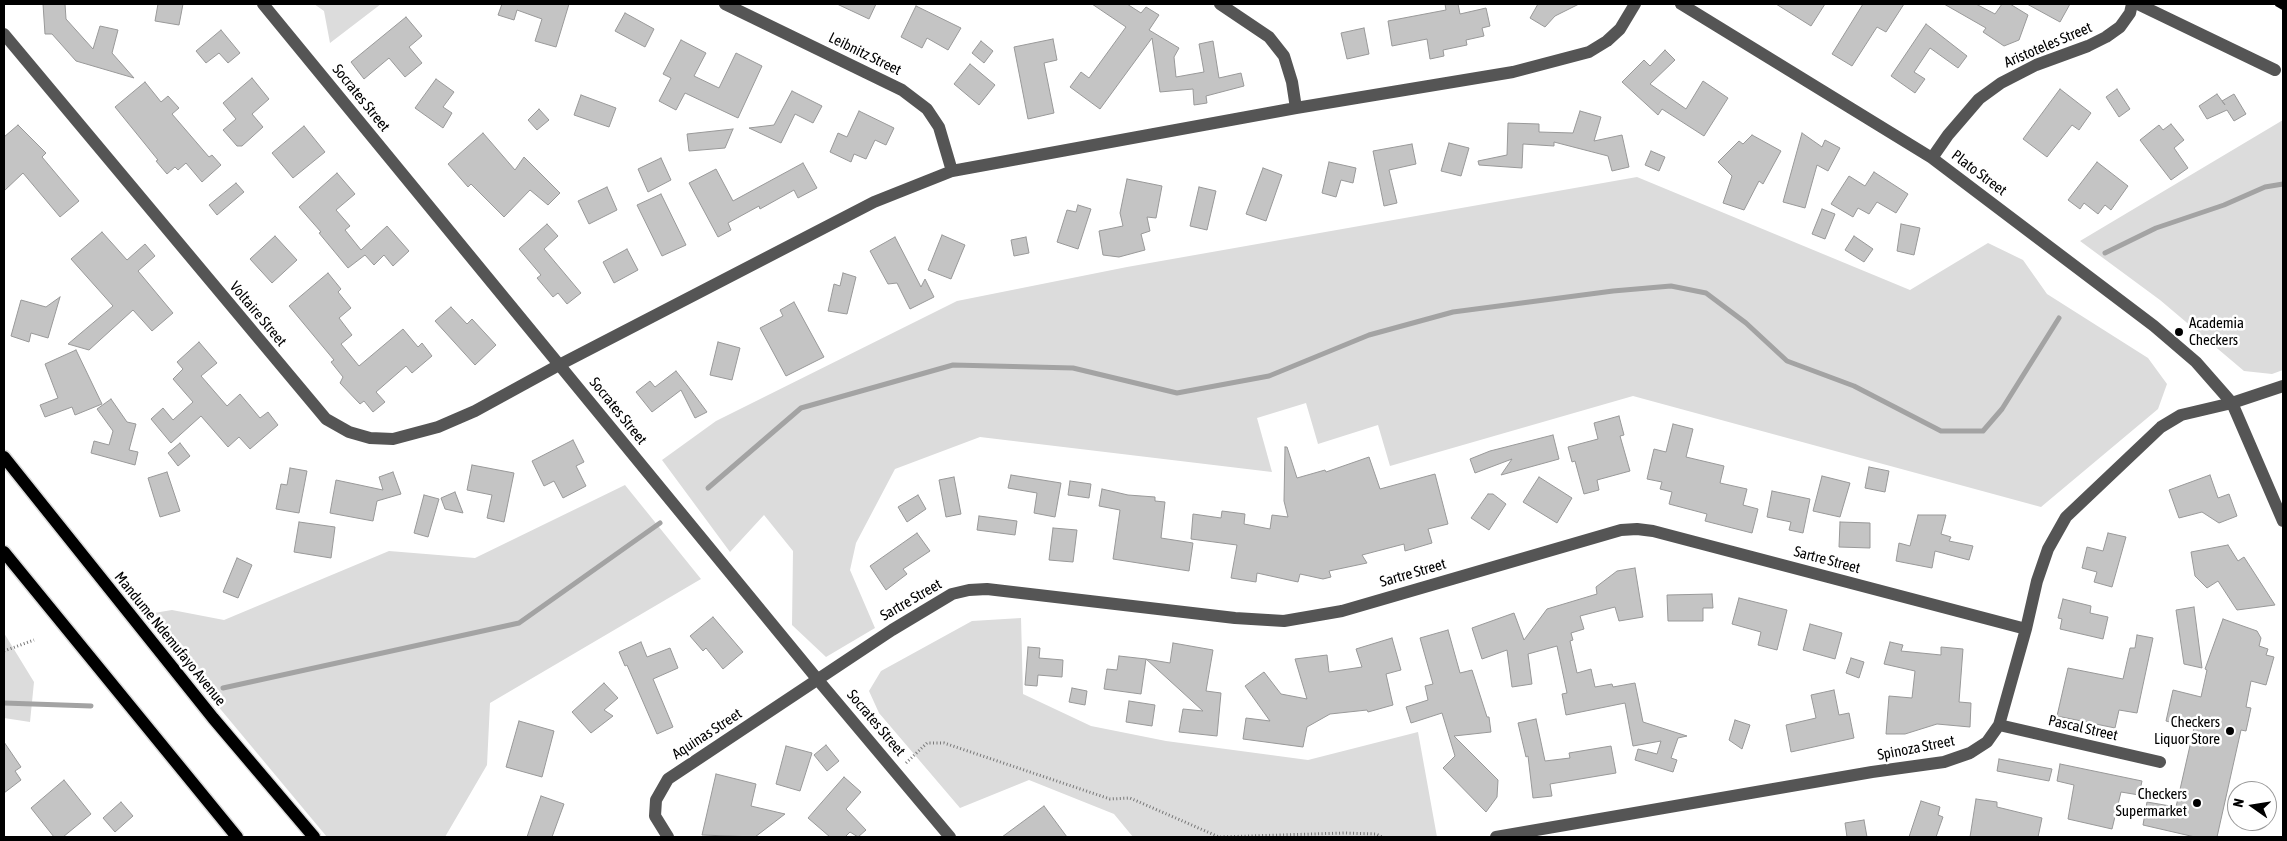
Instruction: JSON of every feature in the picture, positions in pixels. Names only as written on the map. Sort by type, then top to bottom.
[{"type":"main road","name":"Mandume Ndemufayo Avenue","points":[[4,457],[207,711],[314,837]]},
{"type":"main road","points":[[4,552],[237,837]]},
{"type":"street","name":"Socrates Street","points":[[263,4],[818,680],[950,837]]},
{"type":"street","name":"Leibnitz Street","points":[[725,4],[902,90],[927,109],[938,127],[952,171]]},
{"type":"street","points":[[1220,4],[1269,37],[1284,56],[1292,82],[1296,108]]},
{"type":"street","name":"Voltaire Street","points":[[4,34],[326,419],[349,432],[370,438],[393,439],[413,435],[475,411],[559,365],[874,202],[952,171],[1296,108],[1514,72],[1589,52],[1607,41],[1620,28],[1635,4]]},
{"type":"street","name":"Plato Street","points":[[1681,4],[1932,158],[2154,326],[2196,362],[2232,403],[2283,521]]},
{"type":"street","name":"Aristoteles Street","points":[[1932,158],[1948,135],[1979,99],[2002,83],[2036,66],[2106,37],[2120,27],[2130,13],[2132,4]]},
{"type":"street","points":[[2138,4],[2275,70]]},
{"type":"street","name":"Spinoza Street","points":[[1496,837],[1872,772],[1944,762],[1970,753],[1987,742],[1999,726],[2037,582],[2048,549],[2066,516],[2161,427],[2182,415],[2232,403],[2283,386]]},
{"type":"street","name":"Sartre Street","points":[[818,680],[892,630],[952,594],[969,590],[987,589],[1235,618],[1284,621],[1342,611],[1603,535],[1621,530],[1637,529],[1653,531],[2026,629]]},
{"type":"street","name":"Aquinas Street","points":[[668,837],[655,816],[656,800],[668,779],[818,680]]},
{"type":"street","name":"Pascal Street","points":[[1999,726],[2160,762]]},
{"type":"path","points":[[4,651],[34,640]]},
{"type":"path","points":[[896,772],[927,743],[944,743],[1110,799],[1130,798],[1220,837],[1344,833],[1376,834],[1382,837]]},
{"type":"shaded area","points":[[314,4],[381,4],[330,43],[324,11]]},
{"type":"shaded area","points":[[2283,120],[2283,370],[2272,374],[2244,371],[2160,300],[2080,241]]},
{"type":"shaded area","points":[[1637,177],[1910,290],[1988,243],[2023,260],[2047,294],[2148,358],[2167,384],[2158,409],[2041,507],[1633,396],[1390,466],[1378,425],[1318,444],[1306,403],[1257,418],[1272,472],[980,437],[895,469],[856,543],[850,570],[875,628],[826,657],[792,625],[793,551],[764,515],[730,552],[662,460],[716,421],[957,301],[1127,267]]},
{"type":"shaded area","points":[[625,485],[701,579],[490,703],[487,765],[445,837],[327,837],[142,615],[172,610],[224,620],[389,551],[475,558]]},
{"type":"shaded area","points":[[1021,618],[1023,694],[1091,726],[1166,741],[1308,760],[1418,732],[1437,837],[1133,837],[1114,814],[1029,780],[960,808],[879,713],[869,691],[881,671],[972,621]]},
{"type":"shaded area","points":[[4,633],[34,682],[30,722],[4,718]]},
{"type":"building","points":[[43,4],[65,4],[66,19],[93,49],[100,26],[118,30],[112,53],[134,78],[76,61],[52,34],[45,34]]},
{"type":"building","points":[[158,4],[183,4],[179,25],[155,21]]},
{"type":"building","points":[[502,4],[569,4],[556,47],[535,41],[542,19],[517,10],[514,20],[498,15]]},
{"type":"building","points":[[837,4],[876,4],[869,19]]},
{"type":"building","points":[[1092,4],[1127,4],[1141,13],[1146,7],[1159,15],[1149,30],[1179,48],[1174,57],[1176,77],[1204,72],[1199,44],[1213,41],[1219,78],[1241,73],[1244,86],[1206,96],[1207,103],[1194,105],[1193,89],[1160,92],[1152,38],[1100,109],[1070,87],[1081,72],[1089,78],[1126,27]]},
{"type":"building","points":[[1445,4],[1458,4],[1460,14],[1486,8],[1490,26],[1482,28],[1484,36],[1466,40],[1467,45],[1443,50],[1444,56],[1430,59],[1427,39],[1392,46],[1388,21],[1446,10]]},
{"type":"building","points":[[1538,4],[1579,4],[1555,16],[1545,27],[1530,18]]},
{"type":"building","points":[[1776,4],[1825,4],[1811,26]]},
{"type":"building","points":[[1863,4],[1904,4],[1886,32],[1877,27],[1852,66],[1832,54]]},
{"type":"building","points":[[1944,4],[1976,4],[1995,14],[2002,4],[2010,4],[2028,15],[2019,40],[2004,46],[1983,32],[1986,28]]},
{"type":"building","points":[[2027,4],[2070,4],[2060,22]]},
{"type":"building","points":[[916,6],[961,28],[948,50],[927,38],[922,48],[901,37]]},
{"type":"building","points":[[625,13],[654,29],[645,47],[615,31]]},
{"type":"building","points":[[406,17],[422,36],[409,47],[422,63],[405,77],[389,58],[364,79],[351,62]]},
{"type":"building","points":[[1926,24],[1967,56],[1958,68],[1930,48],[1914,72],[1925,79],[1915,93],[1891,76]]},
{"type":"building","points":[[1364,28],[1369,54],[1347,59],[1341,33]]},
{"type":"building","points":[[221,30],[240,53],[228,63],[219,53],[206,63],[196,51]]},
{"type":"building","points":[[1053,39],[1057,60],[1044,63],[1054,113],[1028,119],[1014,47]]},
{"type":"building","points":[[681,40],[706,53],[694,76],[719,88],[736,53],[762,66],[738,118],[685,93],[676,110],[659,101],[671,78],[663,74]]},
{"type":"building","points":[[981,41],[993,51],[984,63],[972,53]]},
{"type":"building","points":[[1665,50],[1675,60],[1650,84],[1686,109],[1703,81],[1728,98],[1704,136],[1662,109],[1658,115],[1622,82],[1644,60],[1650,66]]},
{"type":"building","points":[[970,64],[995,85],[979,105],[954,84]]},
{"type":"building","points":[[252,78],[269,99],[252,114],[263,127],[242,146],[237,146],[223,130],[236,119],[223,103]]},
{"type":"building","points":[[436,79],[454,92],[443,107],[452,113],[443,128],[415,108]]},
{"type":"building","points":[[145,82],[161,102],[168,96],[179,108],[172,114],[209,157],[212,155],[221,165],[202,182],[186,163],[178,170],[175,167],[167,174],[115,107]]},
{"type":"building","points":[[2060,89],[2091,113],[2079,130],[2072,125],[2047,157],[2023,139]]},
{"type":"building","points":[[2117,89],[2130,109],[2119,117],[2106,97]]},
{"type":"building","points":[[792,91],[822,106],[813,123],[795,114],[781,143],[749,128],[774,125]]},
{"type":"building","points":[[2217,94],[2222,101],[2234,94],[2246,114],[2234,121],[2227,110],[2207,119],[2199,106]]},
{"type":"building","points":[[581,95],[616,108],[609,127],[574,115]]},
{"type":"building","points":[[539,109],[549,120],[537,130],[528,120]]},
{"type":"building","points":[[859,111],[894,128],[886,145],[875,140],[866,159],[854,154],[851,162],[830,152],[838,133],[847,137]]},
{"type":"building","points":[[1580,111],[1601,117],[1594,141],[1622,135],[1629,167],[1612,171],[1608,156],[1554,142],[1554,146],[1523,144],[1522,168],[1479,165],[1478,161],[1507,155],[1508,123],[1539,124],[1539,132],[1573,133]]},
{"type":"building","points":[[2171,124],[2184,140],[2174,148],[2188,168],[2171,180],[2140,140],[2159,125],[2163,130]]},
{"type":"building","points":[[18,125],[46,153],[42,157],[79,201],[60,217],[23,173],[4,191],[4,137]]},
{"type":"building","points":[[304,126],[325,152],[293,178],[272,153]]},
{"type":"building","points":[[733,129],[725,148],[689,151],[687,134]]},
{"type":"building","points":[[483,133],[515,170],[524,157],[560,193],[548,205],[530,190],[504,217],[471,184],[468,187],[448,164]]},
{"type":"building","points":[[1802,133],[1822,147],[1825,140],[1840,148],[1828,171],[1817,165],[1805,208],[1783,202]]},
{"type":"building","points":[[1752,135],[1781,151],[1763,184],[1759,181],[1744,210],[1723,203],[1732,176],[1718,162],[1739,141],[1743,144]]},
{"type":"building","points":[[1449,143],[1469,148],[1461,176],[1441,171]]},
{"type":"building","points":[[1412,144],[1416,164],[1389,170],[1397,203],[1384,206],[1373,151]]},
{"type":"building","points":[[1651,151],[1665,157],[1659,171],[1645,165]]},
{"type":"building","points":[[661,158],[671,180],[648,192],[638,169]]},
{"type":"building","points":[[1329,162],[1356,168],[1353,183],[1341,180],[1336,197],[1322,193]]},
{"type":"building","points":[[2097,162],[2128,186],[2111,210],[2105,205],[2098,214],[2084,203],[2080,209],[2068,200]]},
{"type":"building","points":[[803,163],[817,188],[798,198],[794,190],[760,209],[759,206],[728,223],[731,230],[718,237],[689,183],[716,169],[733,201]]},
{"type":"building","points":[[1263,168],[1282,175],[1266,221],[1246,214]]},
{"type":"building","points":[[1874,172],[1908,194],[1896,213],[1877,202],[1869,214],[1858,208],[1853,217],[1831,204],[1849,176],[1865,186]]},
{"type":"building","points":[[337,173],[355,194],[336,210],[350,226],[345,230],[361,250],[387,226],[409,251],[393,266],[384,255],[374,265],[365,255],[348,268],[299,207]]},
{"type":"building","points":[[1127,179],[1162,186],[1156,218],[1147,217],[1150,231],[1141,234],[1145,250],[1119,257],[1103,255],[1099,231],[1123,226],[1120,213]]},
{"type":"building","points":[[236,183],[244,192],[217,215],[209,205]]},
{"type":"building","points":[[607,187],[617,210],[589,224],[578,201]]},
{"type":"building","points":[[1199,187],[1216,191],[1207,230],[1190,226]]},
{"type":"building","points":[[661,194],[686,245],[662,256],[637,205]]},
{"type":"building","points":[[1078,205],[1091,209],[1078,249],[1057,242],[1067,210],[1076,212]]},
{"type":"building","points":[[1822,209],[1835,214],[1825,239],[1812,234]]},
{"type":"building","points":[[547,224],[558,236],[544,249],[581,293],[567,304],[558,293],[553,297],[537,278],[541,275],[519,249]]},
{"type":"building","points":[[1901,224],[1920,228],[1914,255],[1897,251]]},
{"type":"building","points":[[102,232],[127,260],[145,244],[155,256],[138,271],[173,313],[152,331],[133,310],[89,350],[68,344],[113,306],[71,259]]},
{"type":"building","points":[[942,235],[965,245],[951,279],[928,270]]},
{"type":"building","points":[[275,236],[297,260],[272,283],[250,259]]},
{"type":"building","points":[[1854,236],[1873,249],[1864,262],[1845,250]]},
{"type":"building","points":[[895,237],[921,287],[925,279],[934,297],[910,309],[897,283],[888,284],[870,251]]},
{"type":"building","points":[[1026,237],[1029,253],[1014,256],[1011,240]]},
{"type":"building","points":[[627,249],[638,270],[614,283],[603,262]]},
{"type":"building","points":[[328,273],[341,289],[338,292],[351,308],[339,318],[352,335],[341,344],[359,366],[403,329],[418,347],[422,343],[432,356],[412,373],[406,366],[376,392],[385,402],[373,412],[364,401],[360,404],[340,383],[343,377],[331,362],[334,360],[289,306]]},
{"type":"building","points":[[843,273],[856,277],[847,314],[828,311],[834,284],[840,286]]},
{"type":"building","points":[[60,297],[48,338],[31,333],[29,342],[11,336],[21,300],[46,307]]},
{"type":"building","points":[[794,302],[824,357],[786,376],[760,328],[783,316],[780,310]]},
{"type":"building","points":[[451,307],[467,324],[472,319],[496,345],[475,365],[435,321]]},
{"type":"building","points":[[199,342],[217,363],[201,376],[227,406],[240,394],[260,418],[268,412],[278,425],[250,449],[239,437],[228,447],[201,416],[171,443],[151,419],[163,408],[173,420],[193,402],[173,379],[183,369],[177,362]]},
{"type":"building","points":[[718,342],[740,348],[732,380],[710,375]]},
{"type":"building","points":[[76,350],[102,404],[75,415],[72,407],[45,417],[40,405],[58,398],[45,364]]},
{"type":"building","points":[[676,371],[707,412],[695,418],[681,390],[652,412],[636,392],[650,381],[655,387]]},
{"type":"building","points":[[111,399],[127,422],[136,424],[129,450],[138,452],[135,465],[91,453],[94,441],[109,445],[113,431],[97,409]]},
{"type":"building","points":[[1619,416],[1624,435],[1620,436],[1630,471],[1597,480],[1599,490],[1584,494],[1575,461],[1572,462],[1568,447],[1598,439],[1594,423]]},
{"type":"building","points":[[1673,424],[1693,429],[1686,457],[1724,466],[1720,483],[1747,489],[1743,505],[1758,509],[1752,533],[1705,521],[1707,514],[1669,504],[1672,492],[1660,489],[1662,482],[1647,479],[1654,449],[1666,452]]},
{"type":"building","points":[[1553,435],[1559,459],[1501,475],[1512,459],[1475,473],[1470,459],[1490,451]]},
{"type":"building","points":[[573,440],[584,462],[576,466],[586,486],[563,498],[554,481],[544,486],[532,461]]},
{"type":"building","points":[[180,443],[190,456],[178,466],[168,453]]},
{"type":"building","points":[[1285,447],[1287,447],[1297,478],[1325,470],[1326,472],[1369,457],[1380,489],[1435,474],[1448,524],[1428,529],[1432,543],[1405,551],[1404,544],[1362,555],[1367,563],[1329,571],[1331,577],[1323,579],[1300,574],[1298,582],[1257,573],[1256,582],[1231,578],[1237,545],[1191,539],[1193,514],[1221,518],[1222,511],[1245,514],[1244,524],[1270,529],[1272,515],[1288,517],[1284,501]]},
{"type":"building","points":[[472,465],[514,473],[504,522],[487,518],[492,495],[467,490]]},
{"type":"building","points":[[1869,467],[1889,471],[1885,492],[1865,488]]},
{"type":"building","points":[[290,468],[307,471],[299,513],[276,509],[281,484],[287,485]]},
{"type":"building","points":[[167,472],[180,511],[160,517],[148,478]]},
{"type":"building","points":[[393,472],[401,494],[377,501],[373,521],[330,513],[336,480],[383,490],[379,477]]},
{"type":"building","points":[[1011,475],[1061,483],[1055,517],[1034,513],[1037,493],[1008,488]]},
{"type":"building","points":[[2210,475],[2218,498],[2229,494],[2237,516],[2219,523],[2202,512],[2179,518],[2169,490]]},
{"type":"building","points":[[1822,476],[1850,483],[1840,517],[1813,511]]},
{"type":"building","points":[[954,477],[961,514],[946,517],[939,480]]},
{"type":"building","points":[[1539,477],[1572,498],[1557,523],[1523,502]]},
{"type":"building","points":[[1070,481],[1091,484],[1089,498],[1068,495]]},
{"type":"building","points":[[1102,489],[1128,495],[1155,497],[1155,501],[1165,502],[1161,538],[1193,543],[1189,571],[1113,559],[1120,510],[1099,506]]},
{"type":"building","points":[[1772,491],[1810,499],[1803,533],[1789,530],[1791,522],[1767,517]]},
{"type":"building","points":[[455,492],[463,513],[445,509],[441,498]]},
{"type":"building","points":[[1488,494],[1493,494],[1506,504],[1489,530],[1471,518]]},
{"type":"building","points":[[424,495],[439,499],[428,537],[414,533]]},
{"type":"building","points":[[918,495],[926,509],[907,522],[898,507]]},
{"type":"building","points":[[1918,515],[1946,515],[1941,534],[1951,537],[1949,541],[1973,546],[1969,560],[1935,551],[1932,568],[1896,561],[1899,543],[1910,546]]},
{"type":"building","points":[[979,516],[1017,521],[1015,535],[977,530]]},
{"type":"building","points":[[299,522],[335,527],[331,558],[294,552]]},
{"type":"building","points":[[1840,522],[1870,523],[1870,548],[1839,547]]},
{"type":"building","points":[[1053,528],[1077,530],[1073,562],[1049,560]]},
{"type":"building","points":[[917,533],[930,551],[903,569],[907,574],[886,590],[870,566]]},
{"type":"building","points":[[2108,533],[2126,537],[2112,587],[2094,582],[2097,572],[2082,568],[2087,547],[2103,551]]},
{"type":"building","points":[[2228,545],[2238,561],[2244,557],[2275,605],[2237,610],[2218,581],[2207,588],[2195,576],[2191,552]]},
{"type":"building","points":[[237,558],[252,565],[238,598],[223,592]]},
{"type":"building","points":[[1635,568],[1643,617],[1619,621],[1615,607],[1580,616],[1584,629],[1571,633],[1573,640],[1570,641],[1577,673],[1591,669],[1595,687],[1612,684],[1613,687],[1635,683],[1643,722],[1687,736],[1678,738],[1671,758],[1677,760],[1673,772],[1635,760],[1638,749],[1657,754],[1661,741],[1633,746],[1625,703],[1566,715],[1562,694],[1567,693],[1557,646],[1528,654],[1532,684],[1512,687],[1507,650],[1482,659],[1472,628],[1514,613],[1524,640],[1547,609],[1597,594],[1596,587],[1617,571]]},
{"type":"building","points":[[1712,594],[1713,608],[1703,608],[1703,621],[1668,621],[1667,595]]},
{"type":"building","points":[[1739,598],[1787,610],[1777,650],[1758,645],[1761,632],[1732,624]]},
{"type":"building","points":[[2063,599],[2091,606],[2090,613],[2108,617],[2103,639],[2060,629],[2062,619],[2058,618]]},
{"type":"building","points":[[2194,607],[2202,668],[2184,664],[2176,610]]},
{"type":"building","points":[[713,617],[743,652],[723,669],[706,648],[703,651],[690,636]]},
{"type":"building","points":[[2223,619],[2257,631],[2261,638],[2259,646],[2268,649],[2266,655],[2274,657],[2266,685],[2251,681],[2246,707],[2251,708],[2246,731],[2241,730],[2230,781],[2227,781],[2227,792],[2217,837],[2195,837],[2143,825],[2147,802],[2176,807],[2194,728],[2166,721],[2173,690],[2201,697],[2207,670],[2205,669]]},
{"type":"building","points":[[1810,624],[1842,633],[1835,659],[1803,650]]},
{"type":"building","points":[[1448,630],[1460,673],[1472,670],[1487,717],[1489,717],[1491,732],[1454,736],[1498,780],[1497,797],[1486,812],[1443,768],[1455,756],[1442,713],[1411,723],[1406,707],[1428,700],[1425,686],[1433,684],[1420,638]]},
{"type":"building","points":[[2137,635],[2153,638],[2137,713],[2119,710],[2115,728],[2057,716],[2068,668],[2123,679],[2130,648],[2135,648]]},
{"type":"building","points":[[1392,638],[1401,670],[1386,674],[1393,705],[1368,712],[1367,710],[1330,714],[1307,727],[1303,747],[1243,739],[1246,718],[1270,721],[1245,686],[1264,672],[1281,694],[1307,699],[1295,659],[1327,655],[1329,672],[1362,667],[1356,649]]},
{"type":"building","points":[[641,642],[647,657],[670,648],[678,668],[653,679],[673,727],[657,734],[627,665],[625,666],[619,652]]},
{"type":"building","points":[[1890,642],[1903,645],[1901,651],[1941,655],[1941,647],[1963,649],[1959,702],[1971,703],[1970,727],[1937,724],[1905,734],[1886,734],[1889,696],[1912,698],[1915,671],[1884,664]]},
{"type":"building","points":[[1173,643],[1213,650],[1206,691],[1221,693],[1217,736],[1179,732],[1183,709],[1203,711],[1146,659],[1170,663]]},
{"type":"building","points":[[1028,647],[1040,648],[1039,658],[1063,660],[1062,677],[1038,675],[1037,686],[1025,685]]},
{"type":"building","points":[[1119,656],[1146,659],[1141,694],[1104,689],[1107,669],[1117,670]]},
{"type":"building","points":[[1851,658],[1864,662],[1859,678],[1846,673]]},
{"type":"building","points":[[604,683],[618,698],[604,710],[613,716],[591,733],[572,712]]},
{"type":"building","points":[[1072,688],[1087,691],[1085,705],[1069,702]]},
{"type":"building","points":[[1834,690],[1839,715],[1849,713],[1854,738],[1791,752],[1786,725],[1816,718],[1811,695]]},
{"type":"building","points":[[1129,701],[1155,705],[1152,726],[1126,722]]},
{"type":"building","points":[[1536,719],[1545,761],[1570,758],[1569,753],[1611,746],[1616,773],[1550,784],[1552,796],[1533,798],[1528,756],[1526,757],[1518,723]]},
{"type":"building","points":[[1735,720],[1750,725],[1742,749],[1729,740]]},
{"type":"building","points":[[519,721],[554,731],[542,777],[506,767]]},
{"type":"building","points":[[4,742],[21,767],[15,771],[21,780],[4,793]]},
{"type":"building","points":[[826,745],[839,761],[827,771],[814,755]]},
{"type":"building","points":[[786,746],[812,753],[800,791],[776,784]]},
{"type":"building","points":[[1999,759],[2052,769],[2049,781],[1997,771]]},
{"type":"building","points":[[2060,764],[2142,781],[2139,795],[2121,792],[2112,829],[2068,819],[2074,785],[2057,781]]},
{"type":"building","points":[[716,774],[756,784],[751,806],[785,814],[755,837],[702,835]]},
{"type":"building","points":[[844,777],[861,792],[846,809],[866,830],[858,837],[850,832],[845,837],[830,837],[808,818]]},
{"type":"building","points":[[64,780],[91,814],[63,837],[54,837],[31,808]]},
{"type":"building","points":[[541,796],[564,804],[552,837],[527,837]]},
{"type":"building","points":[[1976,799],[1997,802],[1997,807],[2042,818],[2038,837],[1970,837]]},
{"type":"building","points":[[1921,801],[1940,807],[1938,815],[1943,817],[1936,837],[1909,837]]},
{"type":"building","points":[[121,802],[133,816],[115,832],[103,818]]},
{"type":"building","points":[[1044,806],[1067,837],[1002,837]]},
{"type":"building","points":[[1864,820],[1867,837],[1847,837],[1845,823]]},
{"type":"waterway","points":[[2105,253],[2156,228],[2224,205],[2265,187],[2283,184]]},
{"type":"waterway","points":[[708,488],[801,408],[953,365],[1073,368],[1177,393],[1269,376],[1369,335],[1453,312],[1613,291],[1671,286],[1706,293],[1746,323],[1787,361],[1854,386],[1941,431],[1983,431],[2002,409],[2059,318]]},
{"type":"waterway","points":[[223,688],[519,623],[660,523]]},
{"type":"waterway","points":[[4,703],[91,706]]},
{"type":"railway","points":[[2276,4],[2283,8]]},
{"type":"place","name":"Academia Checkers","points":[[2179,332]]},
{"type":"place","name":"Checkers Liquor Store","points":[[2230,731]]},
{"type":"place","name":"Checkers Supermarket","points":[[2197,803]]}]
